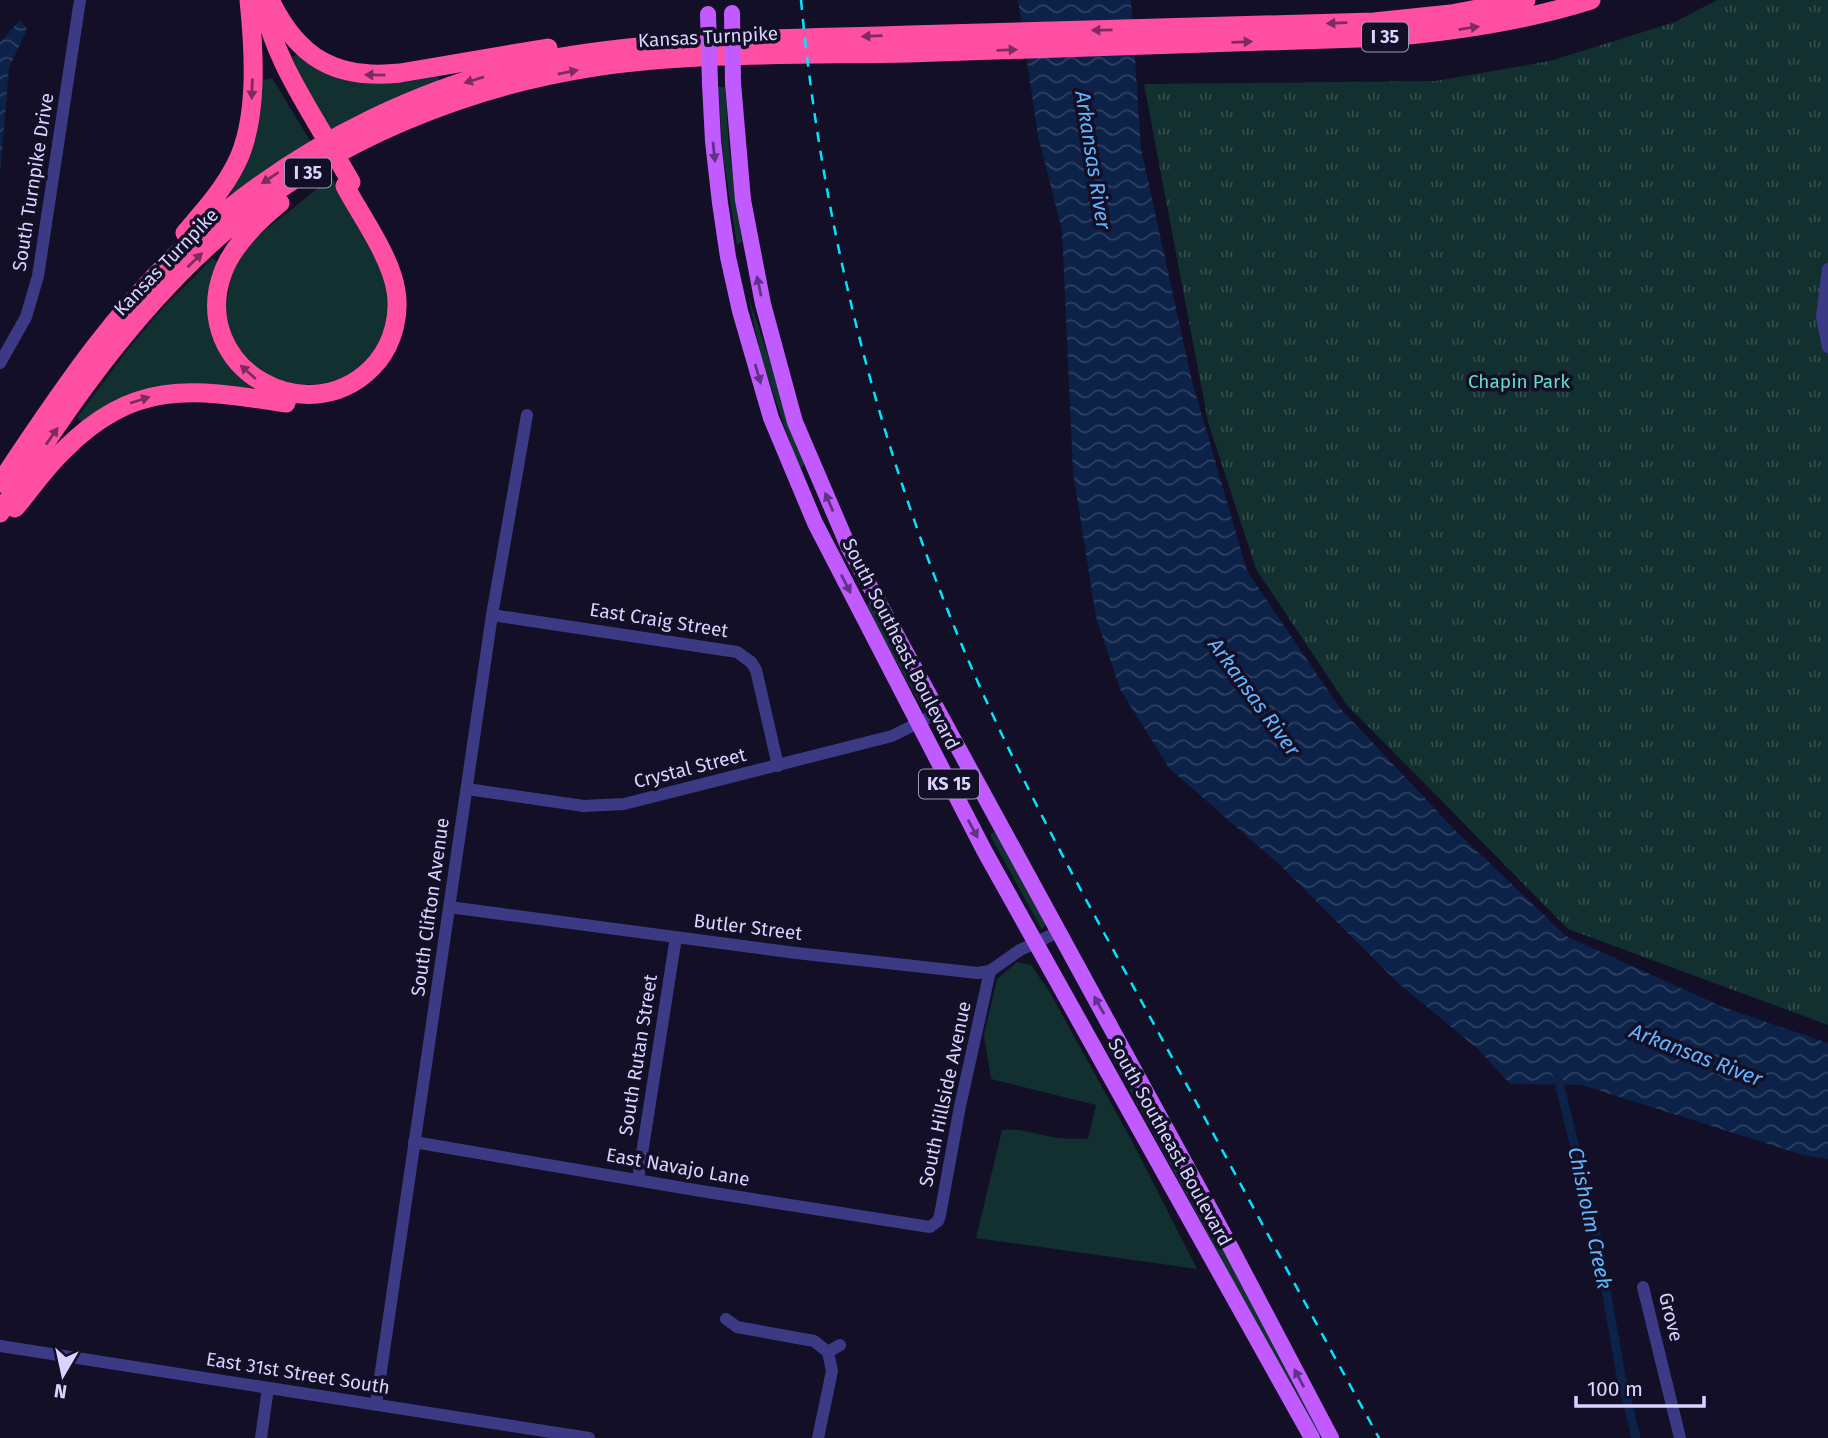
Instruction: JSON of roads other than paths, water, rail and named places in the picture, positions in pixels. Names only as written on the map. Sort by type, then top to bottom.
[{"type":"highway","points":[[104,335],[124,302],[208,207],[238,161],[253,97],[249,0]]},
{"type":"highway","points":[[263,0],[276,49],[313,124]]},
{"type":"highway","points":[[270,0],[290,35],[305,49],[335,68],[356,74],[378,76],[550,47],[601,42],[685,42]]},
{"type":"highway","name":"Kansas Turnpike","points":[[1172,36],[1374,22],[1451,14],[1526,0]]},
{"type":"highway","name":"Kansas Turnpike","points":[[0,483],[104,335],[138,293],[204,228],[255,189],[341,134],[445,88],[504,70],[560,57],[685,42],[939,43],[1172,36],[1427,34],[1519,19],[1591,0]]},
{"type":"highway","points":[[0,525],[60,453],[77,437],[110,412],[132,402],[153,396],[195,392],[288,403],[320,402],[356,390],[376,374],[395,351],[405,316],[405,296],[403,280],[395,259],[251,21]]},
{"type":"highway","name":"Kansas Turnpike","points":[[0,513],[90,381],[121,342],[153,303],[232,225],[285,186],[397,123],[456,100],[538,78],[596,67],[939,43]]},
{"type":"highway","points":[[348,184],[391,274],[396,290],[395,326],[380,358],[368,372],[337,390],[299,394],[262,384],[248,374],[229,350],[221,332],[218,315],[222,273],[246,236],[296,190],[343,161],[382,140],[440,115],[538,78]]},
{"type":"main road","name":"South Southeast Boulevard","points":[[708,7],[713,141],[728,257],[740,311],[771,418],[815,523],[918,724],[1036,942],[1312,1438]]},
{"type":"main road","name":"South Southeast Boulevard","points":[[732,7],[733,83],[743,200],[762,304],[795,422],[849,548],[1215,1219],[1331,1438]]},
{"type":"street","name":"South Turnpike Drive","points":[[0,363],[26,317],[38,276],[80,0]]},
{"type":"street","points":[[1828,269],[1822,317],[1828,347]]},
{"type":"street","name":"South Clifton Avenue","points":[[376,1405],[492,615],[527,415]]},
{"type":"street","name":"East Craig Street","points":[[492,615],[737,652],[751,662],[756,670],[778,766]]},
{"type":"street","name":"Crystal Street","points":[[467,789],[600,807],[647,799],[892,736],[937,713]]},
{"type":"street","name":"Butler Street","points":[[449,907],[902,965],[978,973],[990,971]]},
{"type":"street","points":[[990,971],[1006,958],[1058,932]]},
{"type":"street","name":"South Rutan Street","points":[[638,1179],[676,937]]},
{"type":"street","name":"South Hillside Avenue","points":[[935,1225],[942,1207],[960,1106],[990,971]]},
{"type":"street","name":"East Navajo Lane","points":[[414,1142],[926,1228],[935,1225]]},
{"type":"street","name":"Grove","points":[[1643,1287],[1680,1438]]},
{"type":"street","points":[[726,1319],[737,1327],[814,1341],[828,1352],[832,1371],[818,1438]]},
{"type":"street","points":[[828,1352],[840,1345]]},
{"type":"street","name":"East 31st Street South","points":[[0,1346],[376,1405],[546,1435],[589,1438]]},
{"type":"street","points":[[261,1438],[268,1388]]},
{"type":"water","name":"Arkansas River","points":[[1018,0],[1131,0],[1141,149],[1192,381],[1247,571],[1340,708],[1455,830],[1566,936],[1725,1008],[1828,1043],[1828,1159],[1803,1155],[1582,1085],[1510,1084],[1478,1049],[1398,983],[1281,866],[1169,768],[1120,689],[1096,617],[1073,472],[1062,230],[1038,136]]},
{"type":"water","points":[[20,20],[27,29],[9,68],[0,174],[0,42]]},
{"type":"waterway","name":"Chisholm Creek","points":[[1557,1074],[1597,1238],[1621,1376],[1636,1438]]},
{"type":"railway","points":[[801,0],[822,161],[855,321],[900,478],[956,631],[1023,779],[1073,875],[1379,1438]]},
{"type":"park label","name":"Chapin Park","points":[[1519,381]]}]
